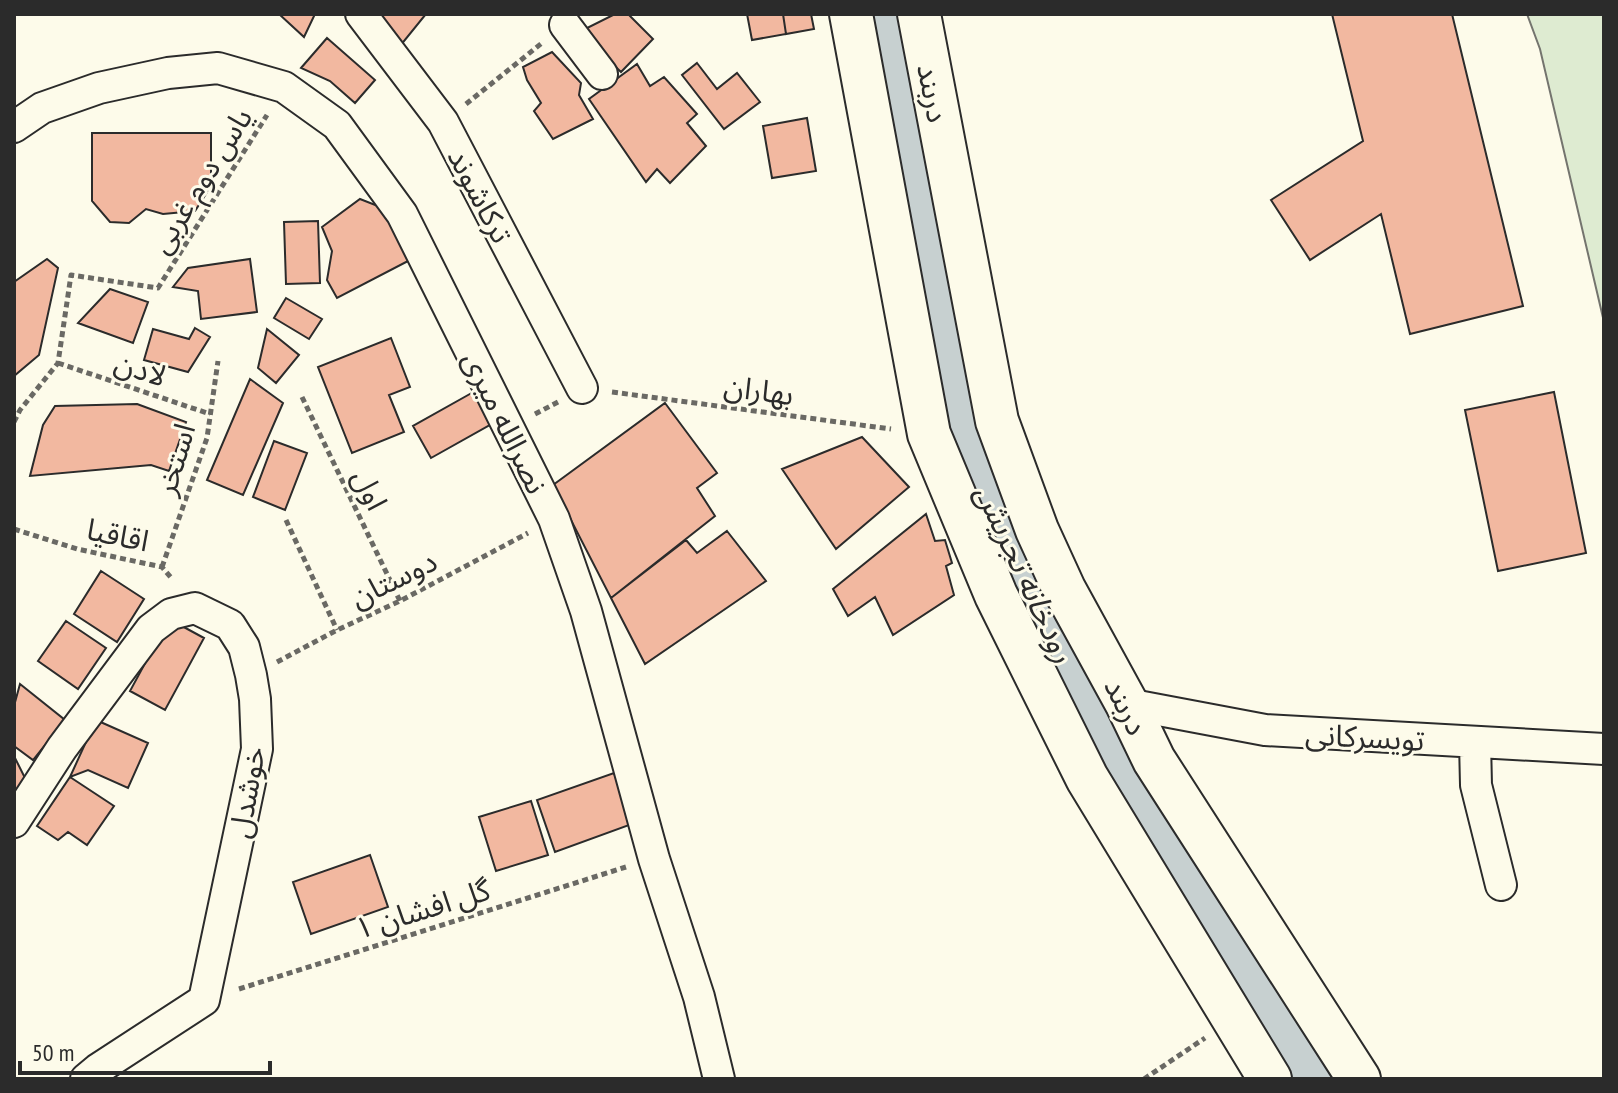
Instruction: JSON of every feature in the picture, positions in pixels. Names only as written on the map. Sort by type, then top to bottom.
[{"type":"main road","points":[[851,14],[929,434],[996,595],[1087,778],[1270,1079]]},
{"type":"main road","name":"دربند","points":[[919,14],[997,421],[1037,530],[1154,760],[1359,1079]]},
{"type":"main road","points":[[960,508],[976,521],[997,521],[1015,508],[1021,486]]},
{"type":"main road","points":[[996,595],[994,584],[997,573],[1003,563],[1021,553],[1042,556],[1056,571]]},
{"type":"street","name":"ترکاشوند","points":[[361,14],[443,122],[582,388]]},
{"type":"street","points":[[565,25],[602,74]]},
{"type":"street","name":"نصرالله میری","points":[[14,127],[42,108],[99,88],[168,73],[218,68],[284,87],[337,125],[402,214],[554,519],[586,611],[654,859],[699,997],[719,1079]]},
{"type":"street","points":[[14,822],[62,748],[151,629],[171,614],[195,608]]},
{"type":"street","name":"خوشدل","points":[[195,608],[230,625],[244,647],[255,699],[257,749],[204,1000]]},
{"type":"street","name":"تویسرکانی","points":[[1127,704],[1265,730],[1604,749]]},
{"type":"street","points":[[1475,742],[1476,785],[1501,885]]},
{"type":"street","points":[[86,1079],[204,1000]]},
{"type":"path","points":[[443,122],[565,25]]},
{"type":"path","name":"یاس دوم غربی","points":[[58,363],[71,275],[158,288],[284,87]]},
{"type":"path","name":"استخر","points":[[162,567],[207,438],[218,361]]},
{"type":"path","points":[[14,422],[58,363]]},
{"type":"path","name":"لادن","points":[[58,363],[210,414]]},
{"type":"path","points":[[510,428],[582,388]]},
{"type":"path","name":"بهاران","points":[[582,388],[929,434]]},
{"type":"path","name":"اول","points":[[302,397],[400,601]]},
{"type":"path","name":"دوستان","points":[[251,675],[400,601],[554,519]]},
{"type":"path","points":[[286,520],[337,630]]},
{"type":"path","name":"اقاقیا","points":[[14,529],[77,549],[162,567],[195,608]]},
{"type":"path","name":"گل افشان ۱","points":[[204,1000],[654,859]]},
{"type":"path","points":[[1144,1079],[1232,1019]]},
{"type":"green space","points":[[1527,14],[1604,14],[1604,322],[1540,49]]},
{"type":"building","points":[[279,14],[315,14],[304,37]]},
{"type":"building","points":[[373,14],[426,14],[396,51]]},
{"type":"building","points":[[615,14],[628,14],[653,39],[621,72],[579,32]]},
{"type":"building","points":[[747,14],[783,14],[786,34],[752,40]]},
{"type":"building","points":[[783,14],[811,14],[814,29],[786,34]]},
{"type":"building","points":[[1332,14],[1452,14],[1523,306],[1410,334],[1381,214],[1310,260],[1271,200],[1363,141]]},
{"type":"building","points":[[327,38],[375,80],[355,103],[330,81],[301,68]]},
{"type":"building","points":[[552,52],[581,83],[579,95],[593,119],[553,139],[534,111],[541,103],[523,67]]},
{"type":"building","points":[[697,63],[717,89],[737,73],[760,102],[724,129],[682,75]]},
{"type":"building","points":[[637,64],[650,86],[664,77],[697,114],[687,123],[706,146],[670,183],[657,169],[646,182],[589,99]]},
{"type":"building","points":[[807,118],[816,171],[772,178],[763,126]]},
{"type":"building","points":[[92,133],[211,133],[211,186],[195,211],[163,214],[146,209],[129,223],[110,222],[92,201]]},
{"type":"building","points":[[360,199],[383,208],[410,260],[337,298],[327,280],[332,251],[322,227]]},
{"type":"building","points":[[318,221],[320,283],[286,284],[284,222]]},
{"type":"building","points":[[47,259],[58,268],[39,355],[14,376],[14,282]]},
{"type":"building","points":[[250,259],[257,312],[201,319],[198,291],[173,287],[188,268]]},
{"type":"building","points":[[110,289],[148,302],[133,343],[78,323]]},
{"type":"building","points":[[286,298],[322,319],[309,339],[274,318]]},
{"type":"building","points":[[195,328],[210,337],[188,372],[144,360],[153,329],[189,339]]},
{"type":"building","points":[[267,329],[299,355],[276,383],[258,368]]},
{"type":"building","points":[[391,338],[410,387],[389,395],[404,432],[352,453],[318,367]]},
{"type":"building","points":[[250,379],[283,403],[243,495],[207,480]]},
{"type":"building","points":[[477,390],[495,422],[431,458],[413,426]]},
{"type":"building","points":[[1554,392],[1586,553],[1498,571],[1465,410]]},
{"type":"building","points":[[665,403],[717,473],[697,488],[715,516],[611,598],[553,485]]},
{"type":"building","points":[[137,404],[186,422],[169,471],[151,465],[30,476],[43,425],[55,406]]},
{"type":"building","points":[[862,437],[909,487],[836,549],[782,469]]},
{"type":"building","points":[[274,441],[307,453],[285,510],[253,497]]},
{"type":"building","points":[[926,514],[935,541],[945,540],[952,563],[946,566],[954,595],[893,635],[875,597],[848,616],[833,589]]},
{"type":"building","points":[[727,531],[766,581],[645,664],[611,598],[686,540],[697,553]]},
{"type":"building","points":[[101,571],[144,599],[117,642],[74,614]]},
{"type":"building","points":[[169,619],[204,638],[165,710],[130,691]]},
{"type":"building","points":[[66,621],[106,648],[78,689],[38,661]]},
{"type":"building","points":[[20,684],[65,720],[33,760],[14,746],[14,706]]},
{"type":"building","points":[[96,720],[148,743],[128,788],[88,770],[70,777]]},
{"type":"building","points":[[14,756],[28,784],[14,806]]},
{"type":"building","points":[[614,773],[632,824],[555,852],[537,800]]},
{"type":"building","points":[[70,777],[114,806],[87,845],[68,832],[58,840],[37,826]]},
{"type":"building","points":[[531,801],[548,855],[496,871],[479,817]]},
{"type":"building","points":[[370,855],[388,907],[311,934],[293,882]]},
{"type":"waterway","name":"رودخانه تجریش","points":[[878,14],[977,467],[1014,559],[1192,913],[1308,1079]]}]
